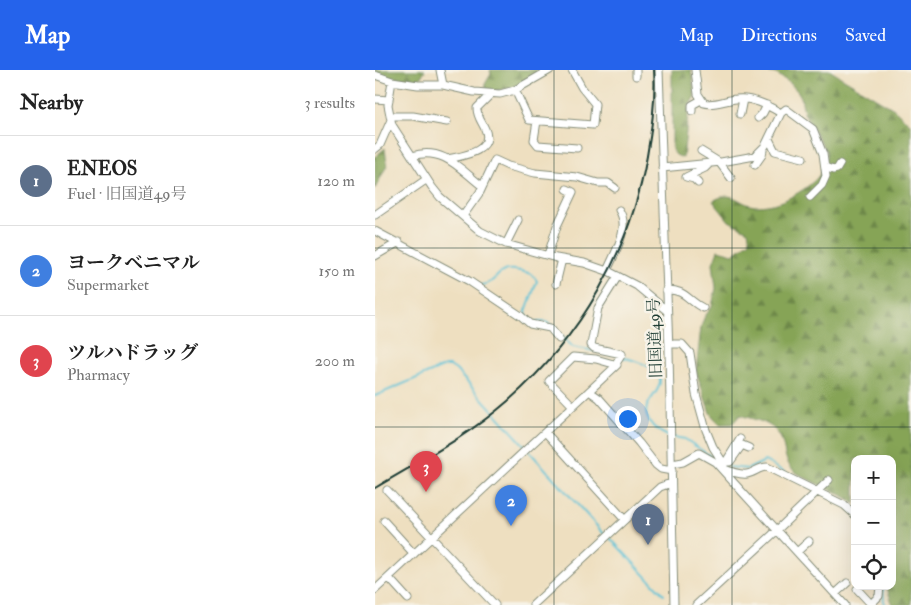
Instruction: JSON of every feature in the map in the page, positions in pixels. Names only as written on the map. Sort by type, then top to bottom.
[{"type":"street","points":[[440,70],[443,85]]},
{"type":"street","points":[[375,75],[392,81],[418,85],[443,85],[474,92],[500,94],[515,90],[550,70]]},
{"type":"street","points":[[515,90],[529,120],[593,125],[595,104],[582,88],[572,70]]},
{"type":"street","name":"旧国道49号","points":[[659,70],[666,310],[669,344],[674,605]]},
{"type":"street","points":[[695,70],[698,94],[701,100],[707,104],[737,98],[755,100],[781,112]]},
{"type":"street","points":[[392,81],[389,100],[392,125],[440,197],[480,231],[506,244],[584,263],[607,271],[637,286],[666,310]]},
{"type":"street","points":[[448,159],[470,155],[480,149],[486,141],[486,132],[478,116],[477,108],[491,94]]},
{"type":"street","points":[[375,99],[389,100]]},
{"type":"street","points":[[740,114],[743,99]]},
{"type":"street","points":[[692,111],[693,105],[701,100]]},
{"type":"street","points":[[758,118],[767,105]]},
{"type":"street","points":[[662,168],[752,157],[763,149],[781,112],[786,109],[816,133],[826,176],[822,186],[810,197]]},
{"type":"street","points":[[390,118],[413,116],[447,122]]},
{"type":"street","points":[[375,150],[380,145],[390,118]]},
{"type":"street","points":[[537,121],[534,140],[538,145],[577,148]]},
{"type":"street","points":[[769,139],[775,151],[803,158]]},
{"type":"street","points":[[755,165],[763,155],[763,149]]},
{"type":"street","points":[[701,151],[719,162],[731,178]]},
{"type":"street","points":[[412,156],[430,153],[440,154],[482,186]]},
{"type":"street","points":[[463,216],[482,186],[495,160],[508,166],[535,173],[577,177],[608,183],[615,188]]},
{"type":"street","points":[[698,183],[694,178],[685,177],[705,168],[710,163]]},
{"type":"street","points":[[825,167],[833,170],[840,164]]},
{"type":"street","points":[[375,215],[427,179]]},
{"type":"street","points":[[548,255],[557,226],[573,192],[567,189]]},
{"type":"street","points":[[607,271],[623,230],[623,218],[619,210]]},
{"type":"street","points":[[506,244],[518,220]]},
{"type":"street","points":[[375,231],[399,242],[469,281],[530,324],[550,328],[559,339]]},
{"type":"street","points":[[375,256],[399,242]]},
{"type":"street","points":[[556,284],[562,259]]},
{"type":"street","points":[[618,276],[598,308],[591,345],[619,359]]},
{"type":"street","points":[[666,290],[675,289],[680,291],[696,305],[703,308]]},
{"type":"street","points":[[669,344],[682,344],[689,350],[696,394],[706,430],[713,447],[723,461],[723,465],[777,531],[845,605]]},
{"type":"street","points":[[573,406],[549,381],[573,356],[619,359]]},
{"type":"street","points":[[375,590],[617,365],[619,359]]},
{"type":"street","points":[[589,391],[599,398],[661,469],[672,468],[699,453],[723,465],[732,472],[747,474],[765,466],[844,505],[851,511]]},
{"type":"street","points":[[545,432],[625,519]]},
{"type":"street","points":[[723,465],[740,439]]},
{"type":"street","points":[[723,465],[733,459],[742,445],[749,448]]},
{"type":"street","points":[[533,605],[660,487],[671,483]]},
{"type":"street","points":[[696,605],[826,483]]},
{"type":"street","points":[[387,490],[495,605]]},
{"type":"street","points":[[384,521],[414,554]]},
{"type":"street","points":[[797,552],[809,541]]},
{"type":"street","points":[[389,578],[408,599]]},
{"type":"street","points":[[835,594],[847,583]]},
{"type":"street","points":[[858,590],[871,605],[879,596],[880,590]]},
{"type":"green space","points":[[375,70],[425,70],[419,80],[375,76]]},
{"type":"green space","points":[[490,70],[539,70],[515,86],[503,90],[487,90],[485,84],[491,74]]},
{"type":"green space","points":[[672,70],[691,70],[695,96],[689,106],[683,158],[676,155],[672,150]]},
{"type":"green space","points":[[757,70],[829,70],[894,109],[911,125],[911,605],[893,605],[887,590],[896,590],[896,455],[851,455],[851,501],[797,473],[788,463],[782,440],[768,424],[740,415],[732,424],[719,424],[710,413],[696,371],[701,327],[704,318],[712,306],[716,288],[713,263],[718,250],[733,254],[750,241],[748,231],[729,221],[713,201],[726,196],[756,206],[770,205],[783,201],[817,178],[823,169],[826,158],[827,152],[804,113],[801,97],[790,83],[776,74]]},
{"type":"green space","points":[[385,148],[387,165],[375,189],[375,157]]},
{"type":"waterway","points":[[481,285],[489,283],[507,270],[518,270],[532,274],[537,281],[526,311],[527,318]]},
{"type":"waterway","points":[[535,322],[546,322],[552,326]]},
{"type":"waterway","points":[[560,335],[573,347],[595,351]]},
{"type":"waterway","points":[[621,357],[644,364],[659,375],[659,385],[646,410],[647,416],[654,427],[668,436]]},
{"type":"waterway","points":[[375,396],[445,366],[450,366],[456,370],[526,447]]},
{"type":"waterway","points":[[673,437],[685,439],[712,457]]},
{"type":"waterway","points":[[529,451],[605,535]]},
{"type":"waterway","points":[[729,467],[748,469],[765,461],[784,472]]},
{"type":"waterway","points":[[793,476],[818,488]]},
{"type":"waterway","points":[[822,490],[831,495]]},
{"type":"waterway","points":[[609,537],[664,595]]},
{"type":"waterway","points":[[883,590],[886,605]]},
{"type":"railway","points":[[375,488],[443,448],[493,414],[534,376],[580,321],[615,259],[639,191],[652,124],[654,70]]},
{"type":"place","name":"ツルハドラッグ","points":[[426,492]]},
{"type":"place","name":"ヨークベニマル","points":[[511,526]]},
{"type":"place","name":"ENEOS","points":[[648,545]]}]
